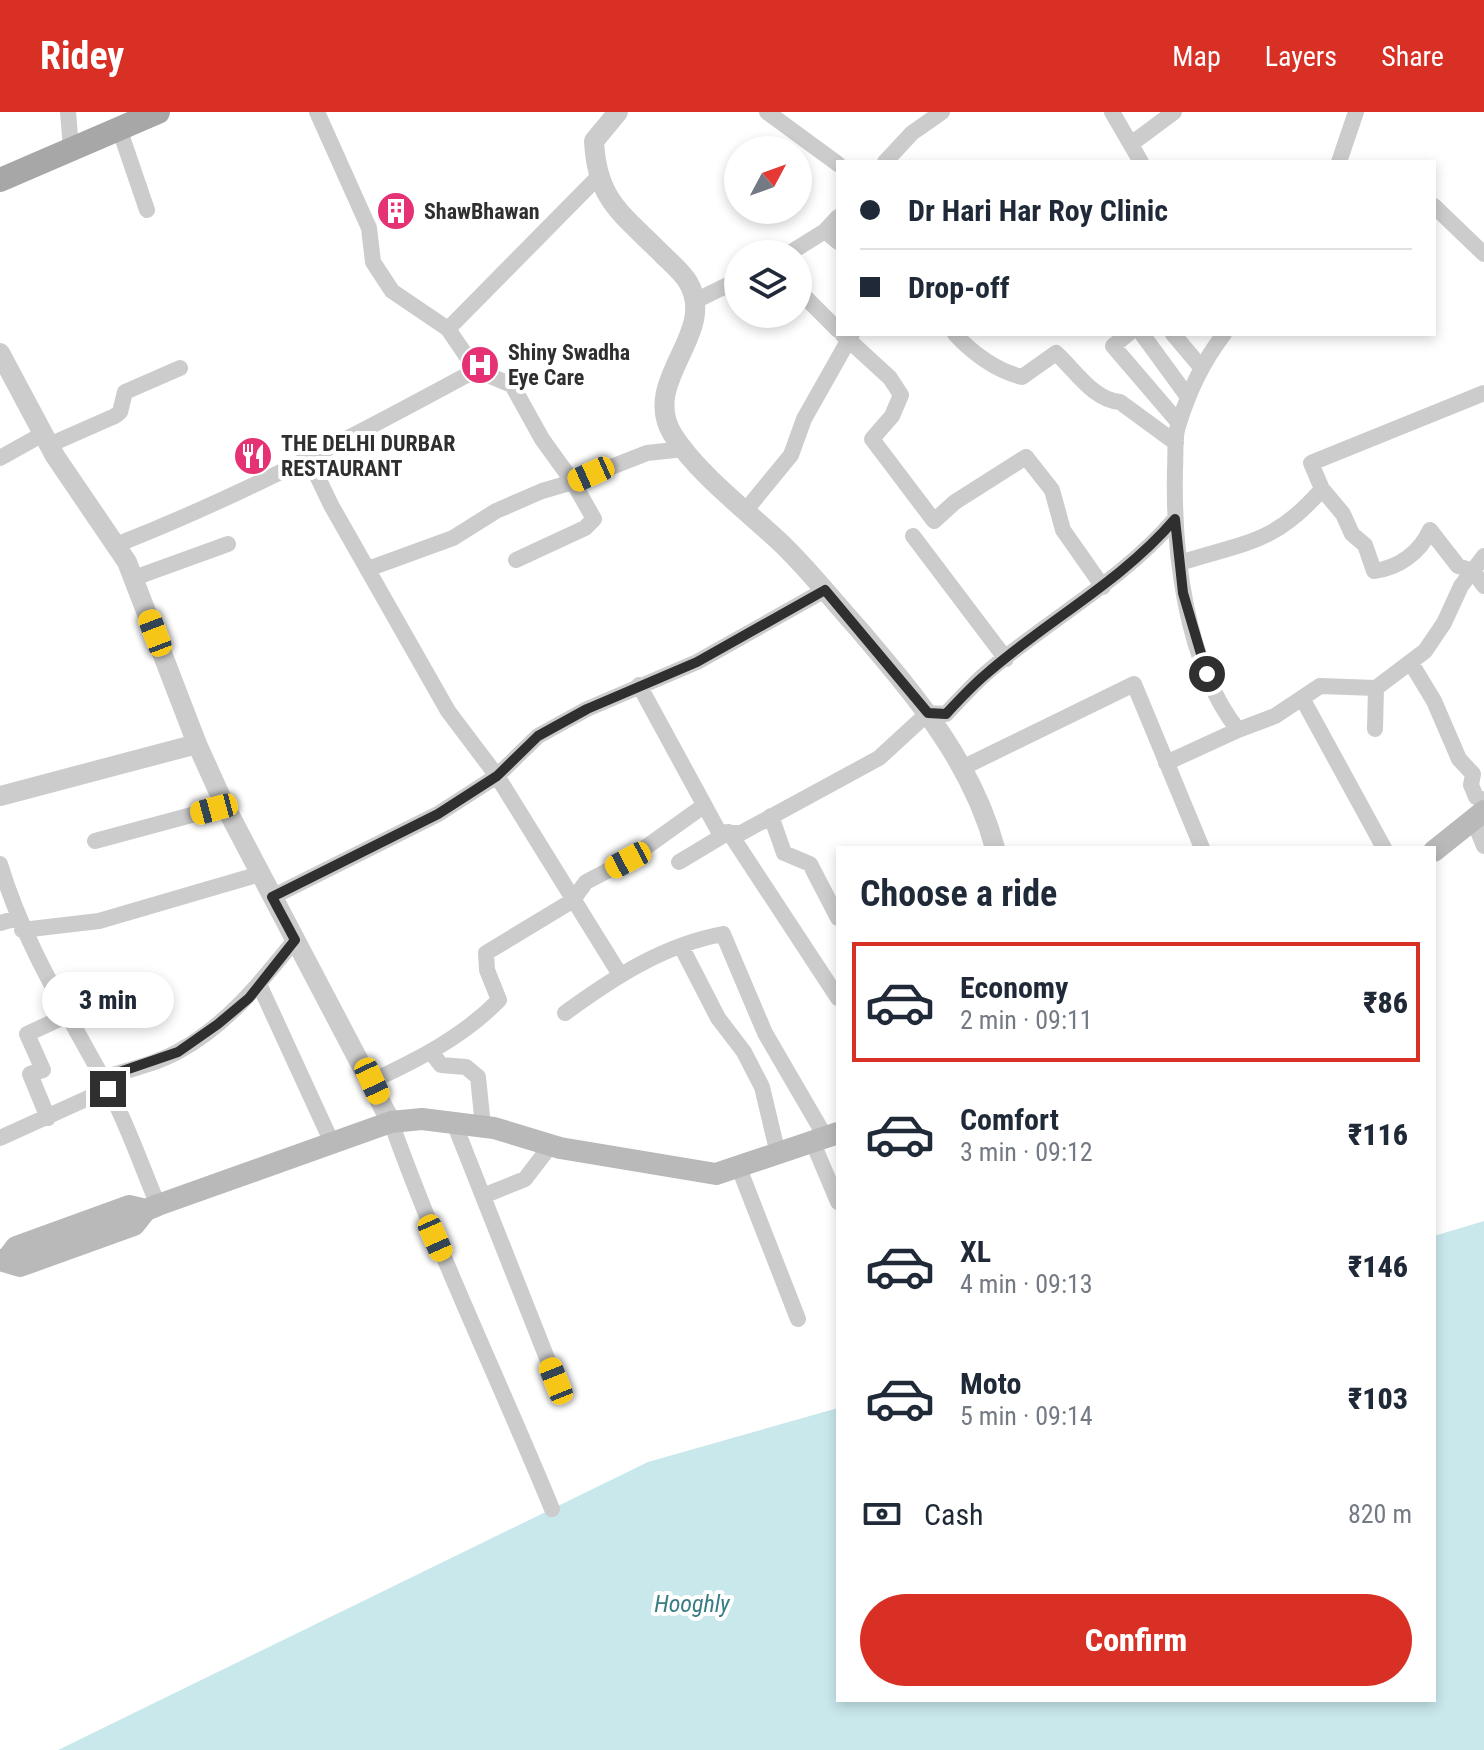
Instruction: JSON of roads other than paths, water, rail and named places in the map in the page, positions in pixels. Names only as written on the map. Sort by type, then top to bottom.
[{"type":"main road","points":[[0,180],[158,112]]},
{"type":"main road","points":[[1436,849],[1480,810]]},
{"type":"main road","points":[[3,1260],[16,1247],[129,1206],[152,1207],[391,1122],[422,1119],[483,1126],[551,1145],[716,1174],[826,1138]]},
{"type":"street","points":[[68,112],[71,148]]},
{"type":"street","points":[[317,112],[369,228],[373,262],[392,291],[420,313],[448,329],[476,370],[512,385],[542,439],[573,482],[594,519],[585,528],[516,560]]},
{"type":"street","points":[[618,112],[594,141],[603,192],[688,281],[695,301],[692,329],[664,393],[663,419],[684,449],[825,590],[928,713],[964,767],[994,846]]},
{"type":"street","points":[[887,160],[912,133],[942,112]]},
{"type":"street","points":[[1112,112],[1140,160]]},
{"type":"street","points":[[1131,144],[1174,112]]},
{"type":"street","points":[[1340,160],[1356,112]]},
{"type":"street","points":[[771,113],[836,162]]},
{"type":"street","points":[[119,128],[147,210]]},
{"type":"street","points":[[448,329],[598,177]]},
{"type":"street","points":[[1436,208],[1484,254]]},
{"type":"street","points":[[812,245],[832,237]]},
{"type":"street","points":[[695,301],[724,287]]},
{"type":"street","points":[[812,303],[836,326]]},
{"type":"street","points":[[746,510],[791,455],[804,419],[845,336]]},
{"type":"street","points":[[846,336],[890,378],[901,395],[892,416],[872,439],[934,521],[955,502],[1026,457],[1052,490],[1063,530],[1103,587]]},
{"type":"street","points":[[957,336],[1009,374],[1022,377],[1056,353],[1096,393],[1108,401],[1120,402],[1176,443]]},
{"type":"street","points":[[1126,336],[1113,346],[1179,423]]},
{"type":"street","points":[[1143,336],[1188,397]]},
{"type":"street","points":[[1175,336],[1200,366]]},
{"type":"street","points":[[1222,336],[1200,366],[1179,423],[1175,519],[1183,593],[1207,674],[1238,730]]},
{"type":"street","points":[[1,359],[46,440],[116,545],[134,578],[197,744],[225,806],[391,1122],[423,1211],[552,1509]]},
{"type":"street","points":[[0,458],[115,416],[125,392],[180,368]]},
{"type":"street","points":[[116,545],[203,511],[309,459],[476,370]]},
{"type":"street","points":[[1484,393],[1311,463],[1322,489],[1343,514],[1352,534],[1365,545],[1374,571],[1398,565],[1425,542],[1430,530],[1458,566],[1473,571],[1484,586]]},
{"type":"street","points":[[368,569],[453,538],[496,511],[542,491],[647,453],[684,449]]},
{"type":"street","points":[[309,459],[448,711],[497,776],[619,973]]},
{"type":"street","points":[[1180,563],[1270,536],[1299,517],[1322,489]]},
{"type":"street","points":[[639,685],[702,807],[719,832],[741,833],[879,758],[928,713],[946,714],[985,674],[1103,587],[1153,544],[1175,519]]},
{"type":"street","points":[[913,536],[1006,659]]},
{"type":"street","points":[[134,578],[228,544]]},
{"type":"street","points":[[1166,763],[1275,716],[1320,686],[1376,688],[1411,663],[1434,638],[1461,586],[1484,556]]},
{"type":"street","points":[[272,897],[438,814],[497,776],[538,736],[639,685],[697,662],[825,590]]},
{"type":"street","points":[[1411,663],[1434,701],[1459,759],[1473,774],[1471,785],[1480,810],[1484,846]]},
{"type":"street","points":[[964,767],[1134,684],[1201,846]]},
{"type":"street","points":[[1375,729],[1376,688]]},
{"type":"street","points":[[1302,698],[1383,846]]},
{"type":"street","points":[[0,796],[197,744]]},
{"type":"street","points":[[95,841],[225,806]]},
{"type":"street","points":[[372,1081],[431,1052],[486,1013],[499,1000],[487,970],[486,953],[572,901],[586,882],[628,860],[702,807]]},
{"type":"street","points":[[771,816],[784,853],[810,864],[836,914]]},
{"type":"street","points":[[679,862],[729,832]]},
{"type":"street","points":[[729,832],[836,995]]},
{"type":"street","points":[[0,864],[20,924],[66,1016],[105,1083],[152,1207]]},
{"type":"street","points":[[0,923],[99,921],[260,874]]},
{"type":"street","points":[[565,1013],[619,973],[681,946],[723,934],[765,1033],[826,1138],[836,1191]]},
{"type":"street","points":[[0,1138],[48,1118],[105,1083],[178,1052],[218,1024],[259,984],[295,940]]},
{"type":"street","points":[[681,946],[718,1018],[744,1052],[762,1087],[778,1154]]},
{"type":"street","points":[[259,984],[333,1145]]},
{"type":"street","points":[[48,1118],[30,1074],[43,1070],[27,1034],[66,1016]]},
{"type":"street","points":[[431,1052],[441,1065],[466,1067],[478,1077],[483,1126]]},
{"type":"street","points":[[454,1123],[556,1381]]},
{"type":"street","points":[[483,1196],[525,1179],[551,1145]]},
{"type":"street","points":[[739,1168],[798,1319]]},
{"type":"water","name":"Hooghly","points":[[1484,1221],[1484,1750],[58,1750],[648,1462],[836,1409],[836,1702],[1436,1702],[1436,1235]]},
{"type":"place","name":"ShawBhawan","points":[[396,211]]},
{"type":"place","name":"Shiny Swadha Eye Care","points":[[480,365]]},
{"type":"place","name":"THE DELHI DURBAR RESTAURANT","points":[[253,456]]}]
